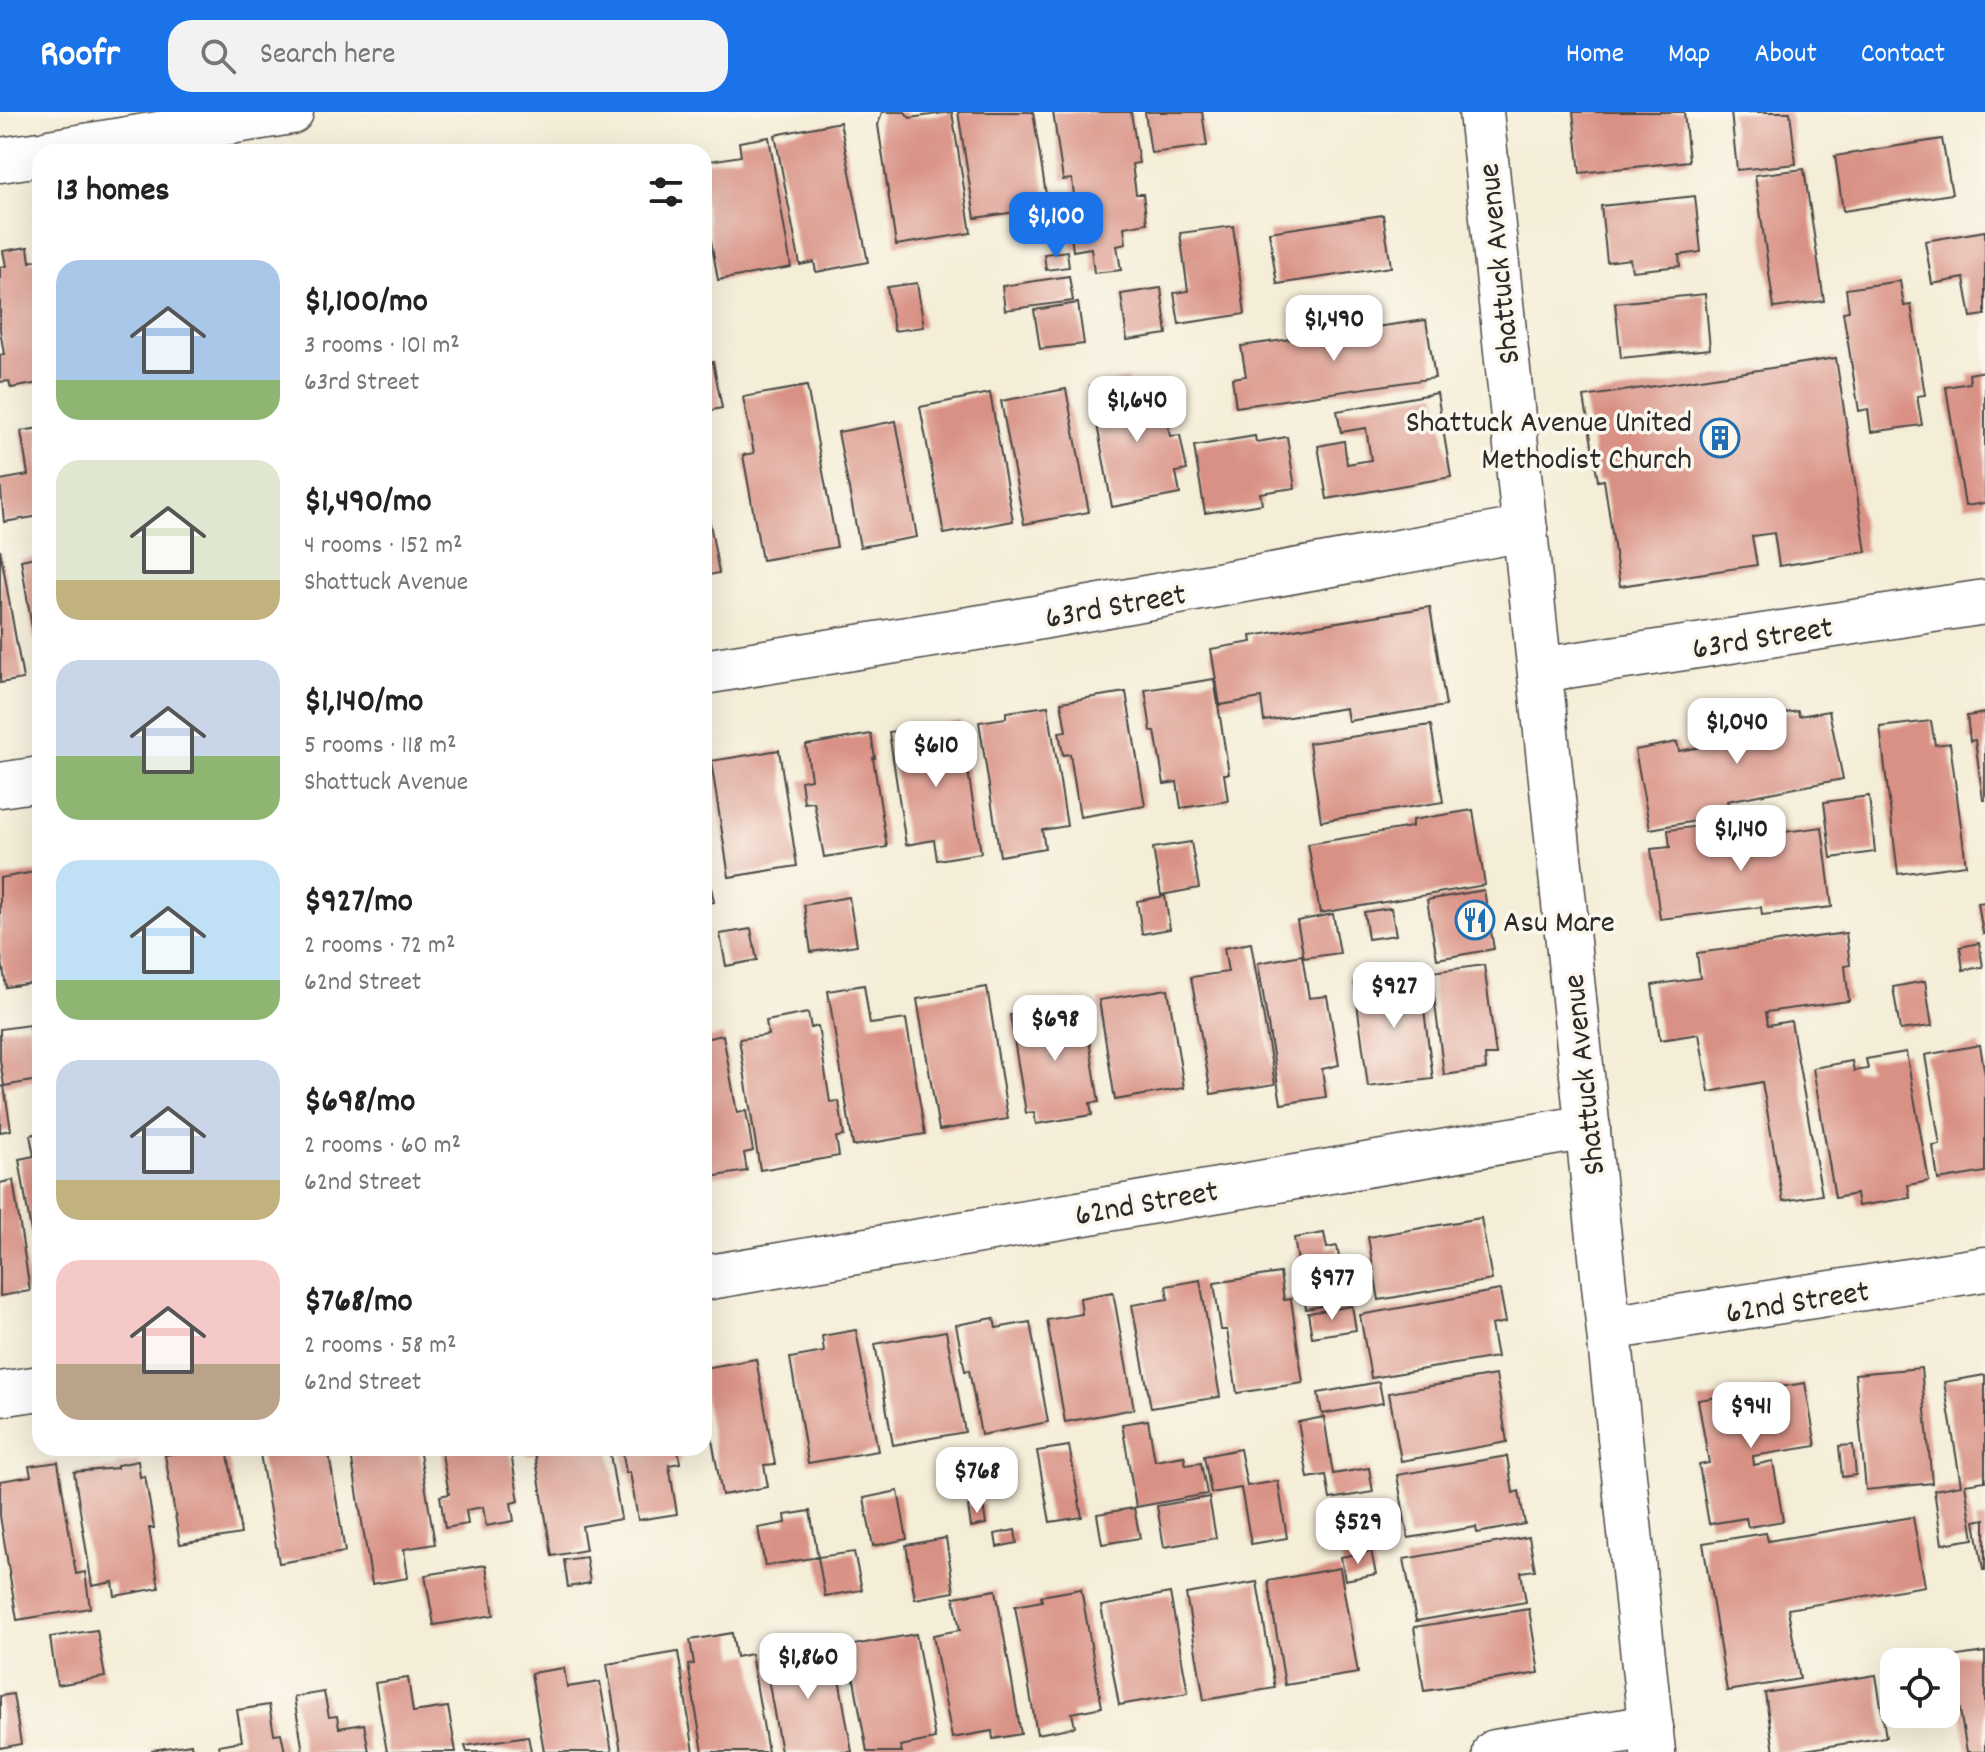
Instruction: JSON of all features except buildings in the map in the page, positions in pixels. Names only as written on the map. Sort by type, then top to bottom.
[{"type":"street","points":[[97,144],[291,112]]},
{"type":"street","name":"Shattuck Avenue","points":[[1481,112],[1652,1739]]},
{"type":"street","points":[[0,160],[32,155]]},
{"type":"street","name":"63rd Street","points":[[712,671],[1019,621],[1525,529]]},
{"type":"street","name":"63rd Street","points":[[1540,670],[1985,602]]},
{"type":"street","points":[[0,785],[32,780]]},
{"type":"street","name":"62nd Street","points":[[712,1277],[1588,1127]]},
{"type":"street","name":"62nd Street","points":[[1609,1328],[1985,1269]]},
{"type":"street","points":[[0,1394],[32,1389]]},
{"type":"street","points":[[1495,1752],[1652,1739]]},
{"type":"place","name":"Shattuck Avenue United Methodist Church","points":[[1720,438]]},
{"type":"place","name":"Asu Mare","points":[[1475,920]]}]
